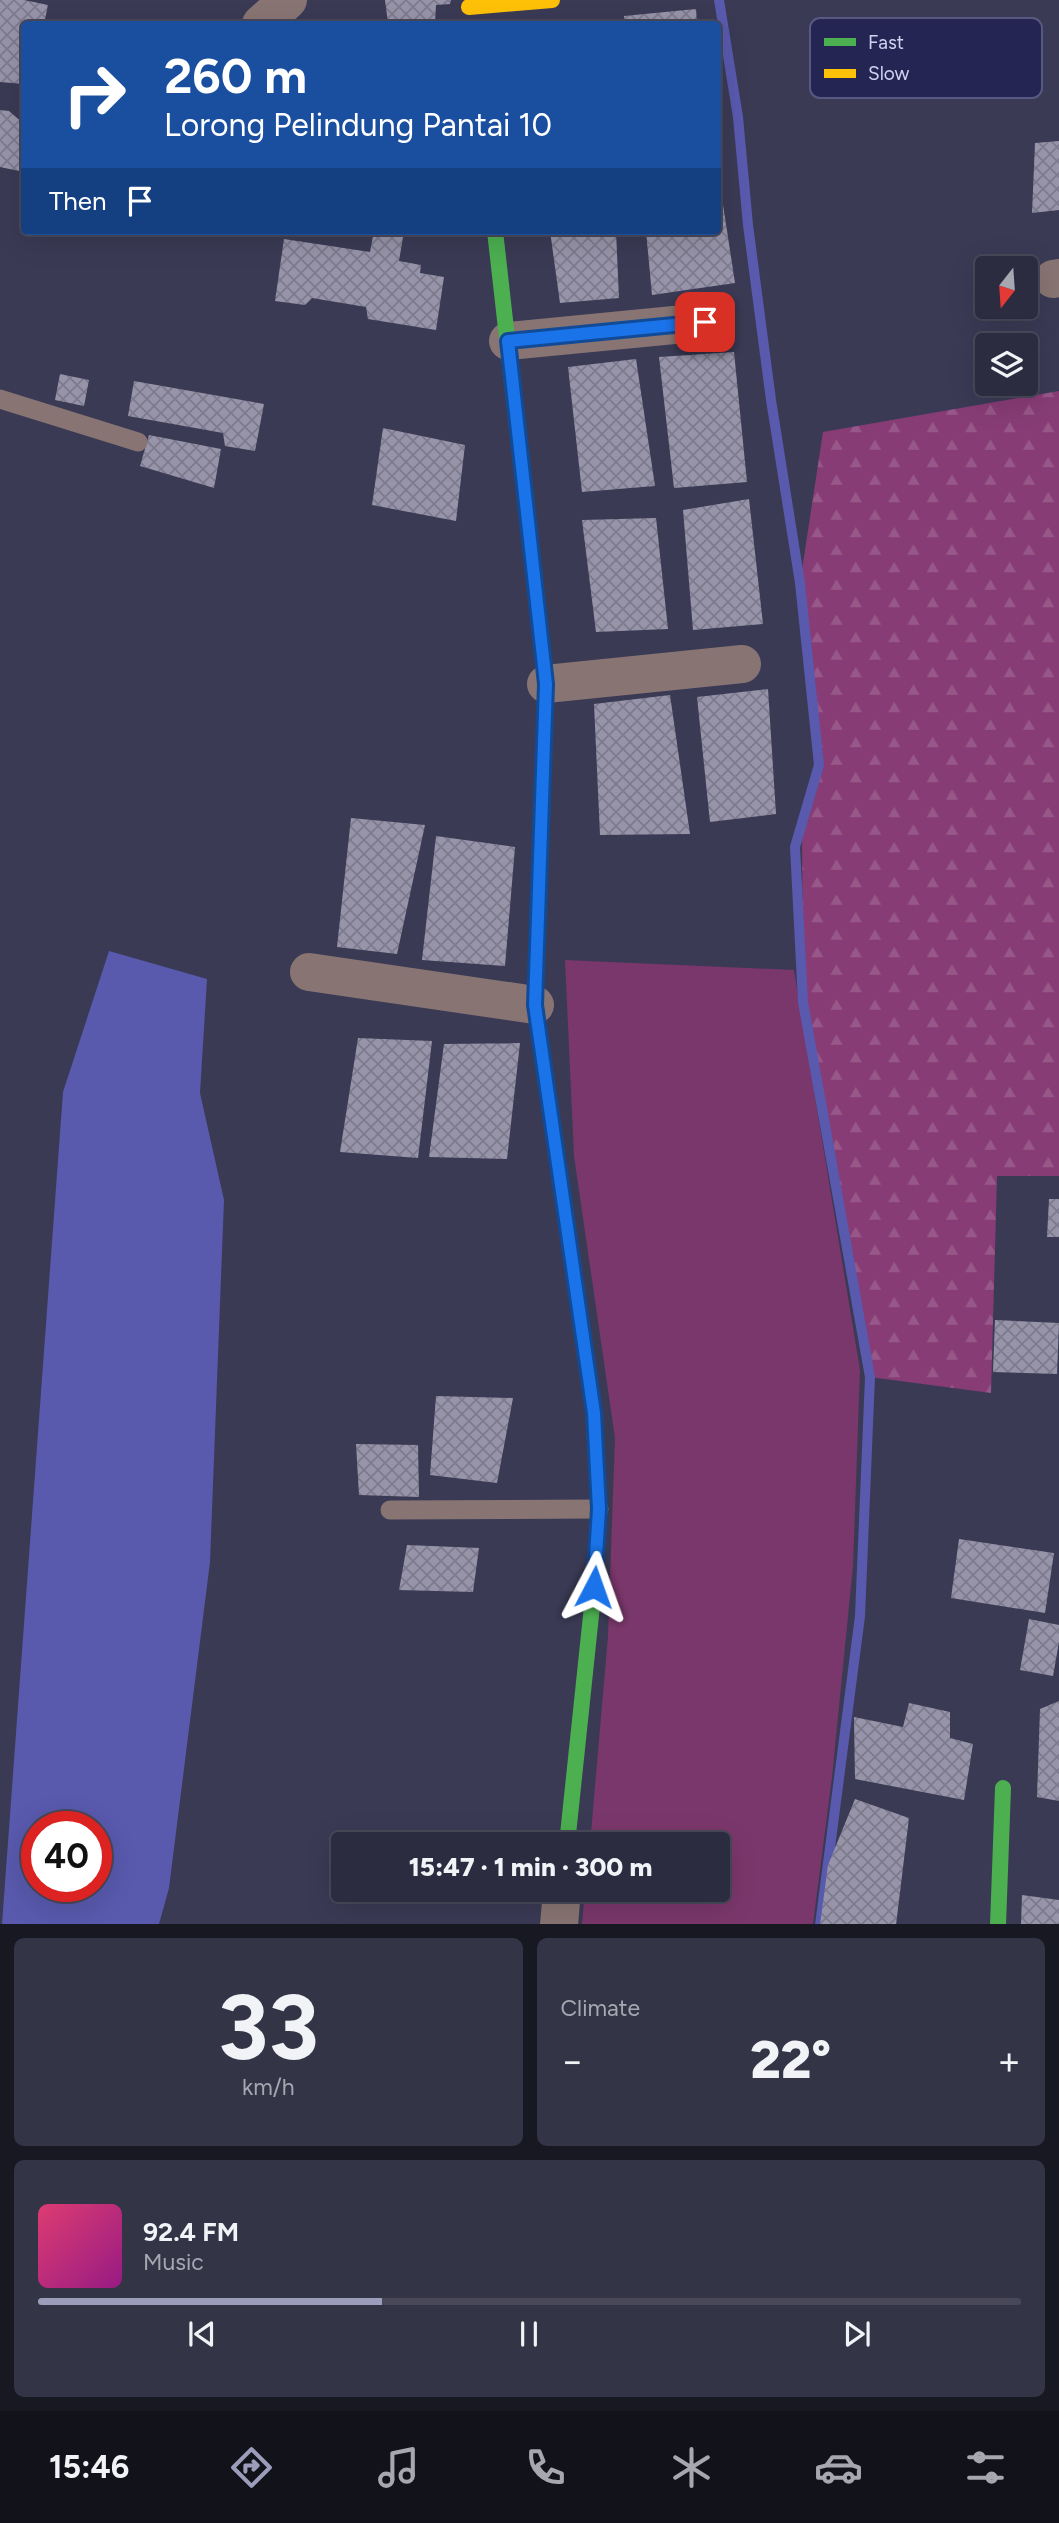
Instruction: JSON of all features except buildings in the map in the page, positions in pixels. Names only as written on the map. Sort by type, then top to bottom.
[{"type":"street","points":[[264,21],[288,0]]},
{"type":"street","points":[[470,11],[552,0]]},
{"type":"street","points":[[495,235],[546,684],[535,1005],[594,1413],[599,1509],[594,1587],[568,1832]]},
{"type":"street","points":[[508,341],[705,322]]},
{"type":"street","points":[[546,684],[742,664]]},
{"type":"street","points":[[309,972],[535,1005]]},
{"type":"street","points":[[998,1924],[1003,1788]]},
{"type":"street","points":[[559,1924],[561,1902]]},
{"type":"lane","points":[[0,399],[138,442]]},
{"type":"lane","points":[[390,1510],[599,1509]]},
{"type":"shaded area","points":[[109,951],[207,979],[200,1093],[224,1200],[210,1562],[169,1888],[159,1924],[2,1924],[63,1092]]},
{"type":"shaded area","points":[[565,960],[794,970],[860,1370],[853,1566],[832,1777],[813,1924],[582,1924],[584,1902],[730,1902],[730,1832],[591,1832],[608,1636],[615,1438],[574,1156]]},
{"type":"green space","points":[[1059,391],[1059,1176],[997,1176],[991,1393],[870,1377],[803,1002],[802,824],[819,765],[800,583],[823,432]]},
{"type":"waterway","points":[[719,0],[738,117],[748,225],[771,400],[800,583],[819,765],[795,847],[803,1002],[870,1377],[860,1616],[820,1924]]},
{"type":"traffic: fast","points":[[495,235],[546,684],[537,953]]},
{"type":"traffic: fast","points":[[568,1832],[594,1587],[599,1509],[593,1404]]},
{"type":"traffic: fast","points":[[998,1924],[1003,1788]]},
{"type":"traffic: slow","points":[[469,7],[552,0]]},
{"type":"traffic: slow","points":[[537,953],[535,1005],[593,1404]]},
{"type":"route","points":[[594,1587],[599,1509],[594,1413],[535,1005],[546,684],[508,341],[705,322]]}]
